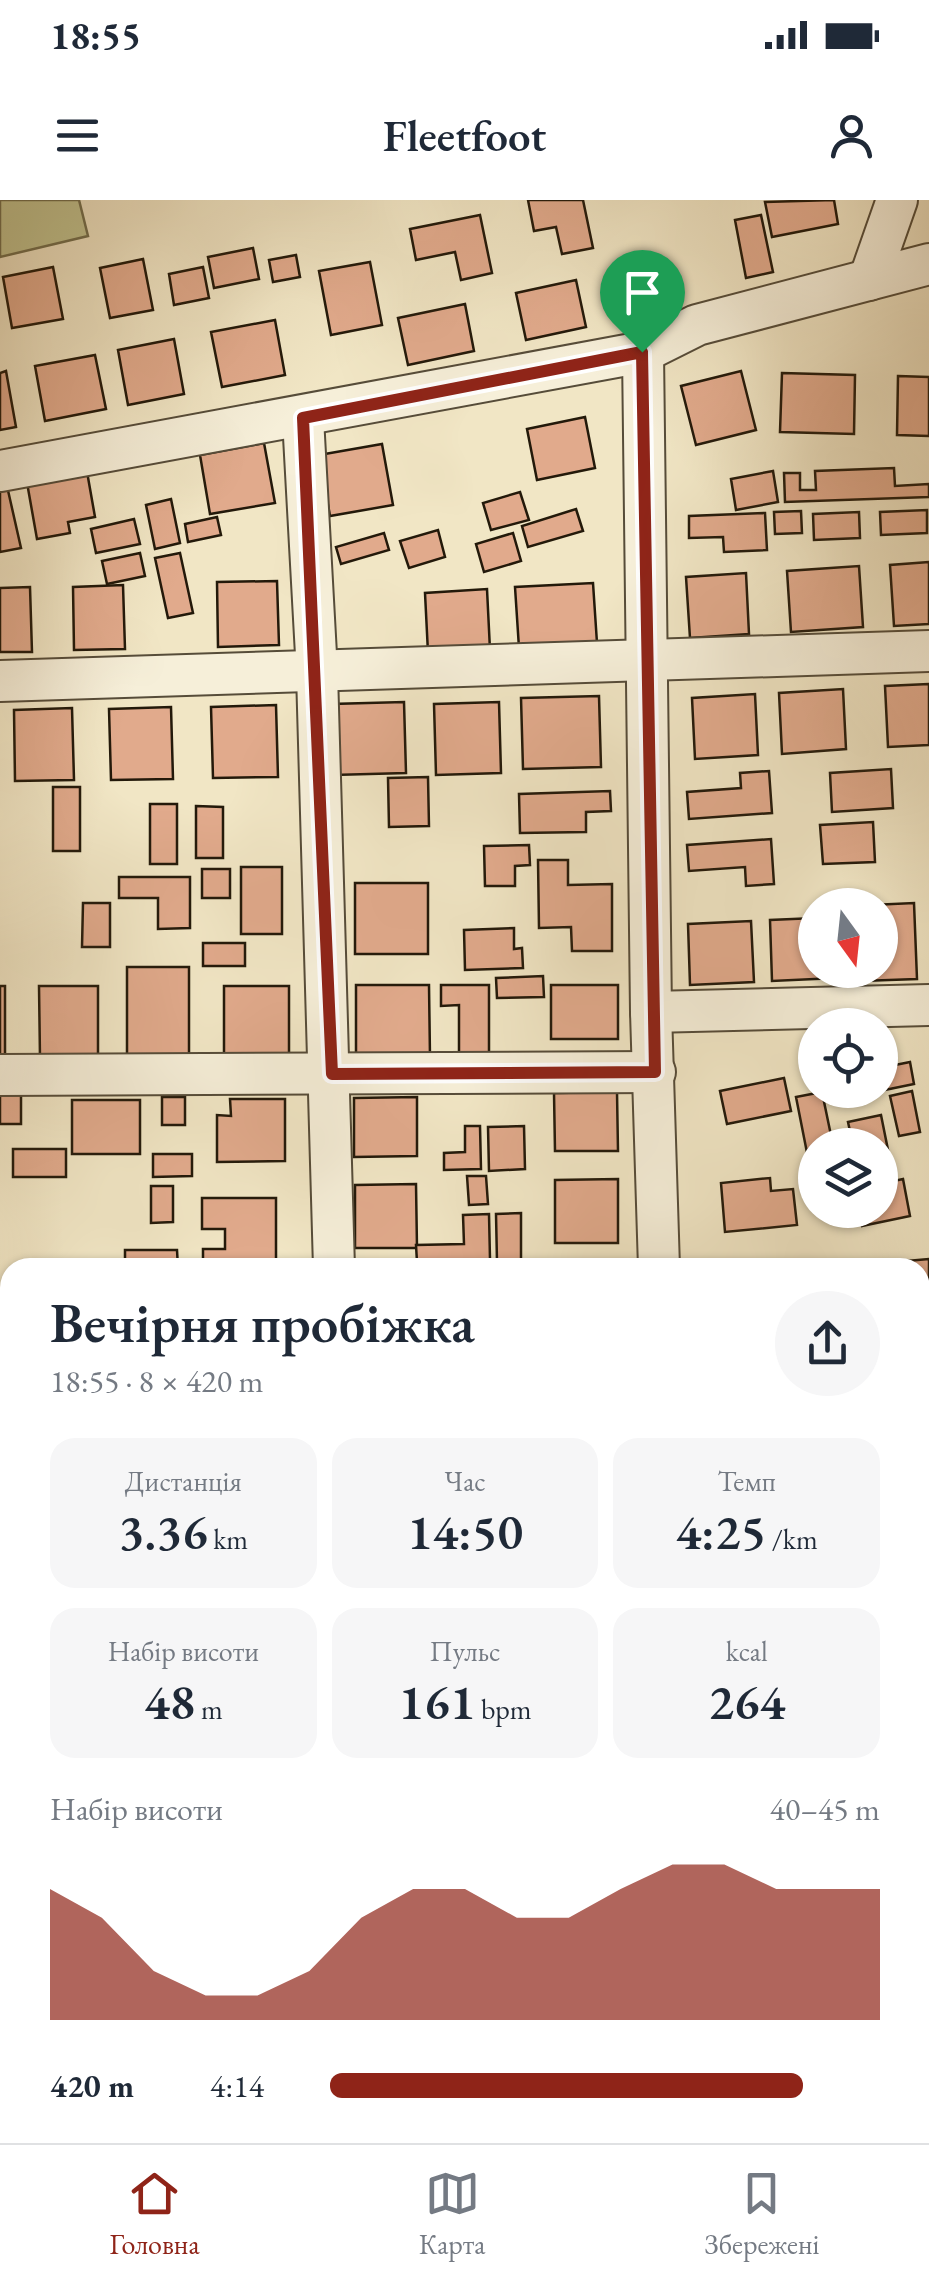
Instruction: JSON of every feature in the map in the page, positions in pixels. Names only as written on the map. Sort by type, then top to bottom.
[{"type":"street","points":[[869,280],[897,200]]},
{"type":"street","points":[[0,471],[303,418],[642,352],[697,325],[929,264]]},
{"type":"street","points":[[642,352],[651,1012],[659,1258]]},
{"type":"street","points":[[303,418],[332,1074],[334,1258]]},
{"type":"street","points":[[0,681],[929,651]]},
{"type":"street","points":[[651,1012],[929,1005]]},
{"type":"street","points":[[0,1075],[655,1072]]},
{"type":"green space","points":[[0,200],[79,200],[88,236],[0,257]]},
{"type":"building","points":[[528,200],[583,200],[593,248],[562,254],[556,227],[534,231]]},
{"type":"building","points":[[834,200],[838,224],[772,237],[765,202]]},
{"type":"building","points":[[480,215],[492,273],[461,280],[455,252],[416,260],[410,229]]},
{"type":"building","points":[[761,215],[773,272],[746,278],[735,220]]},
{"type":"building","points":[[253,248],[259,279],[214,288],[208,257]]},
{"type":"building","points":[[296,255],[300,277],[273,282],[269,260]]},
{"type":"building","points":[[143,259],[153,310],[110,318],[100,268]]},
{"type":"building","points":[[370,262],[382,325],[331,335],[319,271]]},
{"type":"building","points":[[53,267],[63,319],[12,328],[3,277]]},
{"type":"building","points":[[203,267],[209,298],[174,305],[169,274]]},
{"type":"building","points":[[576,280],[586,327],[526,340],[516,293]]},
{"type":"building","points":[[465,304],[474,351],[408,365],[398,318]]},
{"type":"building","points":[[275,320],[285,375],[222,387],[211,332]]},
{"type":"building","points":[[174,339],[184,394],[128,405],[118,350]]},
{"type":"building","points":[[95,355],[106,409],[45,421],[35,366]]},
{"type":"building","points":[[6,371],[16,427],[0,430],[0,373]]},
{"type":"building","points":[[741,371],[756,430],[696,445],[681,386]]},
{"type":"building","points":[[782,373],[855,375],[854,434],[780,432]]},
{"type":"building","points":[[898,376],[929,377],[929,436],[897,435]]},
{"type":"building","points":[[585,417],[595,468],[537,480],[527,429]]},
{"type":"building","points":[[264,443],[275,503],[210,514],[200,455]]},
{"type":"building","points":[[382,444],[393,505],[330,516],[319,455]]},
{"type":"building","points":[[86,466],[95,517],[68,522],[70,533],[37,539],[26,477]]},
{"type":"building","points":[[894,468],[895,486],[929,484],[929,497],[785,502],[784,473],[800,473],[800,490],[816,490],[815,471]]},
{"type":"building","points":[[773,471],[778,502],[736,510],[731,479]]},
{"type":"building","points":[[7,486],[21,548],[0,552],[0,487]]},
{"type":"building","points":[[520,492],[529,520],[491,530],[483,503]]},
{"type":"building","points":[[171,499],[180,543],[155,549],[146,505]]},
{"type":"building","points":[[576,509],[583,531],[528,547],[522,526]]},
{"type":"building","points":[[927,510],[927,533],[881,535],[880,512]]},
{"type":"building","points":[[801,511],[802,533],[775,534],[774,512]]},
{"type":"building","points":[[859,512],[860,538],[814,540],[813,514]]},
{"type":"building","points":[[765,513],[767,550],[724,552],[723,537],[689,538],[689,516]]},
{"type":"building","points":[[217,517],[221,535],[188,542],[185,524]]},
{"type":"building","points":[[134,519],[140,544],[96,553],[91,529]]},
{"type":"building","points":[[438,530],[445,557],[409,568],[400,541]]},
{"type":"building","points":[[384,533],[389,550],[341,564],[336,547]]},
{"type":"building","points":[[513,533],[521,561],[484,572],[476,544]]},
{"type":"building","points":[[140,553],[145,576],[107,584],[102,561]]},
{"type":"building","points":[[180,553],[193,613],[168,618],[155,558]]},
{"type":"building","points":[[929,562],[929,624],[894,626],[890,565]]},
{"type":"building","points":[[859,566],[863,627],[791,632],[787,571]]},
{"type":"building","points":[[746,573],[749,634],[690,638],[686,577]]},
{"type":"building","points":[[277,581],[279,645],[218,647],[217,582]]},
{"type":"building","points":[[593,583],[597,643],[519,648],[515,587]]},
{"type":"building","points":[[123,585],[125,649],[74,650],[73,587]]},
{"type":"building","points":[[30,587],[32,652],[0,652],[0,588]]},
{"type":"building","points":[[487,589],[490,650],[428,653],[425,593]]},
{"type":"building","points":[[929,684],[929,745],[888,747],[885,686]]},
{"type":"building","points":[[843,689],[846,749],[782,754],[779,693]]},
{"type":"building","points":[[755,694],[758,755],[695,759],[692,698]]},
{"type":"building","points":[[599,696],[601,767],[523,769],[521,698]]},
{"type":"building","points":[[404,702],[406,773],[333,775],[331,704]]},
{"type":"building","points":[[499,702],[501,773],[436,775],[434,704]]},
{"type":"building","points":[[276,705],[278,777],[213,778],[211,707]]},
{"type":"building","points":[[171,707],[173,779],[111,780],[109,709]]},
{"type":"building","points":[[72,708],[74,780],[15,781],[14,710]]},
{"type":"building","points":[[891,769],[893,808],[832,812],[830,773]]},
{"type":"building","points":[[769,771],[772,813],[689,819],[687,792],[741,788],[740,773]]},
{"type":"building","points":[[428,777],[429,826],[389,827],[388,778]]},
{"type":"building","points":[[53,787],[80,787],[80,851],[53,851]]},
{"type":"building","points":[[610,791],[611,811],[586,812],[586,832],[520,833],[519,794]]},
{"type":"building","points":[[150,804],[177,804],[177,864],[150,864]]},
{"type":"building","points":[[196,806],[223,807],[223,858],[196,858]]},
{"type":"building","points":[[873,822],[875,862],[823,864],[820,825]]},
{"type":"building","points":[[771,839],[774,884],[746,886],[745,867],[689,871],[687,845]]},
{"type":"building","points":[[529,845],[530,865],[515,866],[515,886],[485,886],[484,846]]},
{"type":"building","points":[[538,860],[568,860],[568,885],[612,884],[612,951],[572,951],[571,927],[539,928]]},
{"type":"building","points":[[241,867],[282,867],[282,934],[241,934]]},
{"type":"building","points":[[202,869],[230,869],[230,898],[202,898]]},
{"type":"building","points":[[119,877],[190,877],[190,928],[158,929],[158,898],[119,898]]},
{"type":"building","points":[[355,883],[428,883],[428,954],[355,954]]},
{"type":"building","points":[[83,903],[110,903],[110,947],[82,947]]},
{"type":"building","points":[[914,903],[917,979],[898,980],[898,904]]},
{"type":"building","points":[[798,919],[798,980],[772,981],[770,920]]},
{"type":"building","points":[[751,921],[754,982],[690,985],[688,924]]},
{"type":"building","points":[[514,928],[514,949],[522,948],[523,968],[465,970],[464,930]]},
{"type":"building","points":[[203,943],[245,943],[245,966],[203,966]]},
{"type":"building","points":[[127,967],[189,967],[189,1057],[127,1057]]},
{"type":"building","points":[[543,976],[544,997],[497,998],[496,978]]},
{"type":"building","points":[[356,985],[429,985],[430,1057],[356,1057]]},
{"type":"building","points":[[441,985],[489,985],[489,1056],[459,1057],[459,1005],[441,1006]]},
{"type":"building","points":[[551,985],[618,985],[618,1039],[551,1039]]},
{"type":"building","points":[[0,986],[5,986],[5,1058],[0,1058]]},
{"type":"building","points":[[39,986],[98,986],[98,1057],[40,1058]]},
{"type":"building","points":[[224,986],[289,986],[289,1057],[224,1057]]},
{"type":"building","points":[[910,1062],[914,1084],[898,1087],[898,1064]]},
{"type":"building","points":[[784,1078],[791,1111],[727,1124],[720,1091]]},
{"type":"building","points":[[912,1091],[920,1132],[899,1136],[893,1108],[898,1108],[898,1094]]},
{"type":"building","points":[[617,1092],[618,1151],[555,1151],[554,1093]]},
{"type":"building","points":[[0,1095],[21,1095],[21,1124],[0,1124]]},
{"type":"building","points":[[162,1097],[185,1097],[185,1125],[162,1125]]},
{"type":"building","points":[[417,1097],[417,1156],[354,1157],[354,1098]]},
{"type":"building","points":[[230,1099],[285,1099],[285,1161],[217,1162],[217,1115],[231,1116]]},
{"type":"building","points":[[72,1100],[140,1100],[140,1154],[72,1154]]},
{"type":"building","points":[[798,1108],[825,1108],[829,1128],[802,1128]]},
{"type":"building","points":[[881,1115],[884,1128],[849,1128],[848,1122]]},
{"type":"building","points":[[465,1126],[480,1126],[481,1169],[444,1170],[444,1153],[465,1152]]},
{"type":"building","points":[[524,1126],[525,1169],[489,1171],[488,1127]]},
{"type":"building","points":[[13,1149],[66,1149],[66,1177],[13,1177]]},
{"type":"building","points":[[153,1154],[192,1154],[192,1176],[153,1177]]},
{"type":"building","points":[[467,1176],[486,1176],[488,1204],[469,1205]]},
{"type":"building","points":[[770,1178],[771,1191],[793,1189],[797,1225],[725,1232],[721,1183]]},
{"type":"building","points":[[618,1179],[618,1243],[555,1243],[555,1180]]},
{"type":"building","points":[[903,1179],[910,1216],[898,1218],[898,1180]]},
{"type":"building","points":[[416,1184],[417,1248],[355,1248],[355,1185]]},
{"type":"building","points":[[151,1186],[173,1186],[173,1222],[151,1223]]},
{"type":"building","points":[[202,1198],[276,1198],[276,1258],[203,1258],[203,1249],[225,1249],[225,1229],[202,1229]]},
{"type":"building","points":[[521,1213],[521,1258],[497,1258],[496,1214]]},
{"type":"building","points":[[489,1214],[490,1258],[417,1258],[416,1245],[464,1244],[463,1215]]},
{"type":"building","points":[[125,1250],[177,1250],[177,1258],[125,1258]]},
{"type":"route","points":[[642,352],[655,1072],[332,1074],[303,418],[642,352]]}]
